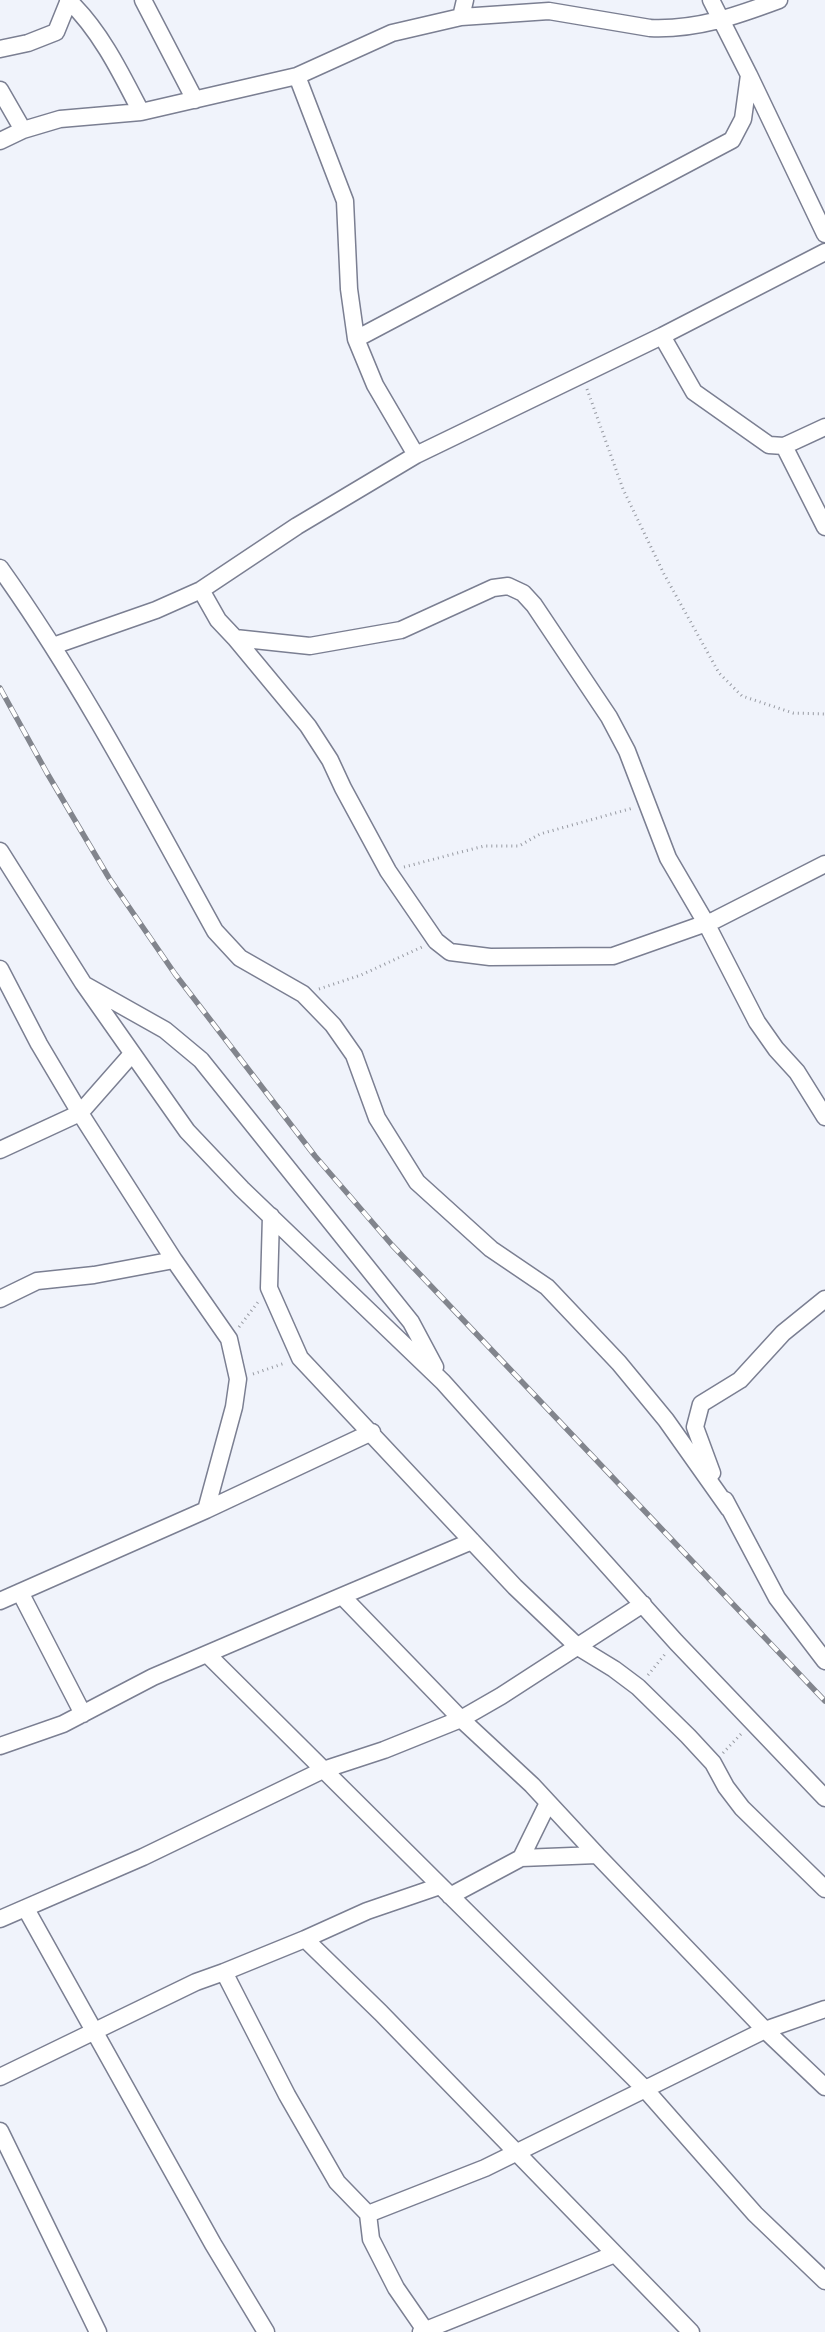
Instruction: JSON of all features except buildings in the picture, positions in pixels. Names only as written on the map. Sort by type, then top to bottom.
[{"type":"street","points":[[0,49],[28,43],[56,32],[68,0],[82,14],[102,42],[141,112]]},
{"type":"street","points":[[143,0],[195,100]]},
{"type":"street","points":[[461,16],[465,0]]},
{"type":"street","points":[[711,0],[825,234]]},
{"type":"street","points":[[0,141],[23,130],[60,119],[141,112],[297,76],[392,33],[461,16],[549,12],[658,29],[722,21],[779,0]]},
{"type":"street","points":[[356,339],[732,140],[743,119],[749,75]]},
{"type":"street","points":[[297,76],[345,201],[349,289],[356,339],[375,385],[416,455]]},
{"type":"street","points":[[0,90],[23,130]]},
{"type":"street","points":[[53,646],[156,610],[201,590],[297,526],[416,455],[662,336],[825,252]]},
{"type":"street","points":[[662,336],[694,392],[769,445],[784,446],[825,427]]},
{"type":"street","points":[[784,446],[825,527]]},
{"type":"street","points":[[0,568],[53,646],[102,727],[215,931],[240,958],[303,994],[334,1025],[354,1055],[377,1118],[417,1182],[492,1249],[548,1287],[619,1363],[666,1420],[729,1509]]},
{"type":"street","points":[[235,638],[310,646],[401,630],[492,588],[508,586],[523,594],[534,605],[609,717],[627,751],[668,858],[706,923],[757,1022],[776,1049],[797,1072],[825,1117]]},
{"type":"street","points":[[201,590],[218,620],[308,726],[330,760],[388,871],[436,941],[450,952],[490,957],[613,956],[706,923],[825,864]]},
{"type":"street","points":[[0,851],[82,983],[131,1055],[187,1131],[242,1190],[443,1382],[676,1642],[825,1798]]},
{"type":"street","points":[[0,969],[39,1044],[80,1113],[174,1260],[229,1339],[238,1379],[234,1407],[206,1510]]},
{"type":"street","points":[[82,983],[165,1030],[201,1060],[411,1322],[443,1382]]},
{"type":"street","points":[[0,1150],[80,1113],[131,1055]]},
{"type":"street","points":[[271,1216],[269,1288],[300,1358],[372,1432],[515,1587],[578,1647],[614,1669],[638,1687],[713,1763],[726,1788],[742,1808],[825,1889]]},
{"type":"street","points":[[0,1299],[37,1280],[94,1274],[174,1260]]},
{"type":"street","points":[[825,1299],[783,1333],[740,1380],[701,1404],[696,1416],[696,1432],[708,1464],[729,1509],[777,1598],[825,1661]]},
{"type":"street","points":[[0,1601],[206,1510],[372,1432]]},
{"type":"street","points":[[0,1746],[63,1724],[153,1677],[472,1541]]},
{"type":"street","points":[[20,1592],[83,1714]]},
{"type":"street","points":[[342,1596],[461,1719],[532,1785],[597,1856],[765,2030],[825,2088]]},
{"type":"street","points":[[0,1919],[142,1857],[324,1770],[384,1750],[461,1719],[578,1647],[643,1604]]},
{"type":"street","points":[[208,1655],[644,2088],[755,2214],[825,2281]]},
{"type":"street","points":[[521,1858],[548,1803]]},
{"type":"street","points":[[0,2077],[196,1982],[305,1939],[366,1911],[445,1890],[521,1858],[597,1856]]},
{"type":"street","points":[[26,1909],[213,2244],[266,2332]]},
{"type":"street","points":[[305,1939],[381,2013],[691,2332]]},
{"type":"street","points":[[224,1972],[287,2095],[338,2182],[368,2214],[371,2239],[396,2288],[423,2331],[615,2254]]},
{"type":"street","points":[[368,2214],[485,2168],[765,2030],[825,2009]]},
{"type":"street","points":[[0,2131],[98,2332]]},
{"type":"path","points":[[582,375],[623,489],[664,574],[719,673],[742,696],[793,713],[825,714]]},
{"type":"path","points":[[388,871],[484,846],[519,846],[540,834],[647,804]]},
{"type":"path","points":[[303,994],[361,975],[436,941]]},
{"type":"path","points":[[229,1339],[269,1288]]},
{"type":"path","points":[[238,1379],[300,1358]]},
{"type":"path","points":[[638,1687],[676,1642]]},
{"type":"path","points":[[713,1763],[752,1722]]},
{"type":"railway","points":[[0,688],[47,773],[109,878],[175,974],[315,1156],[392,1245],[825,1701]]}]
